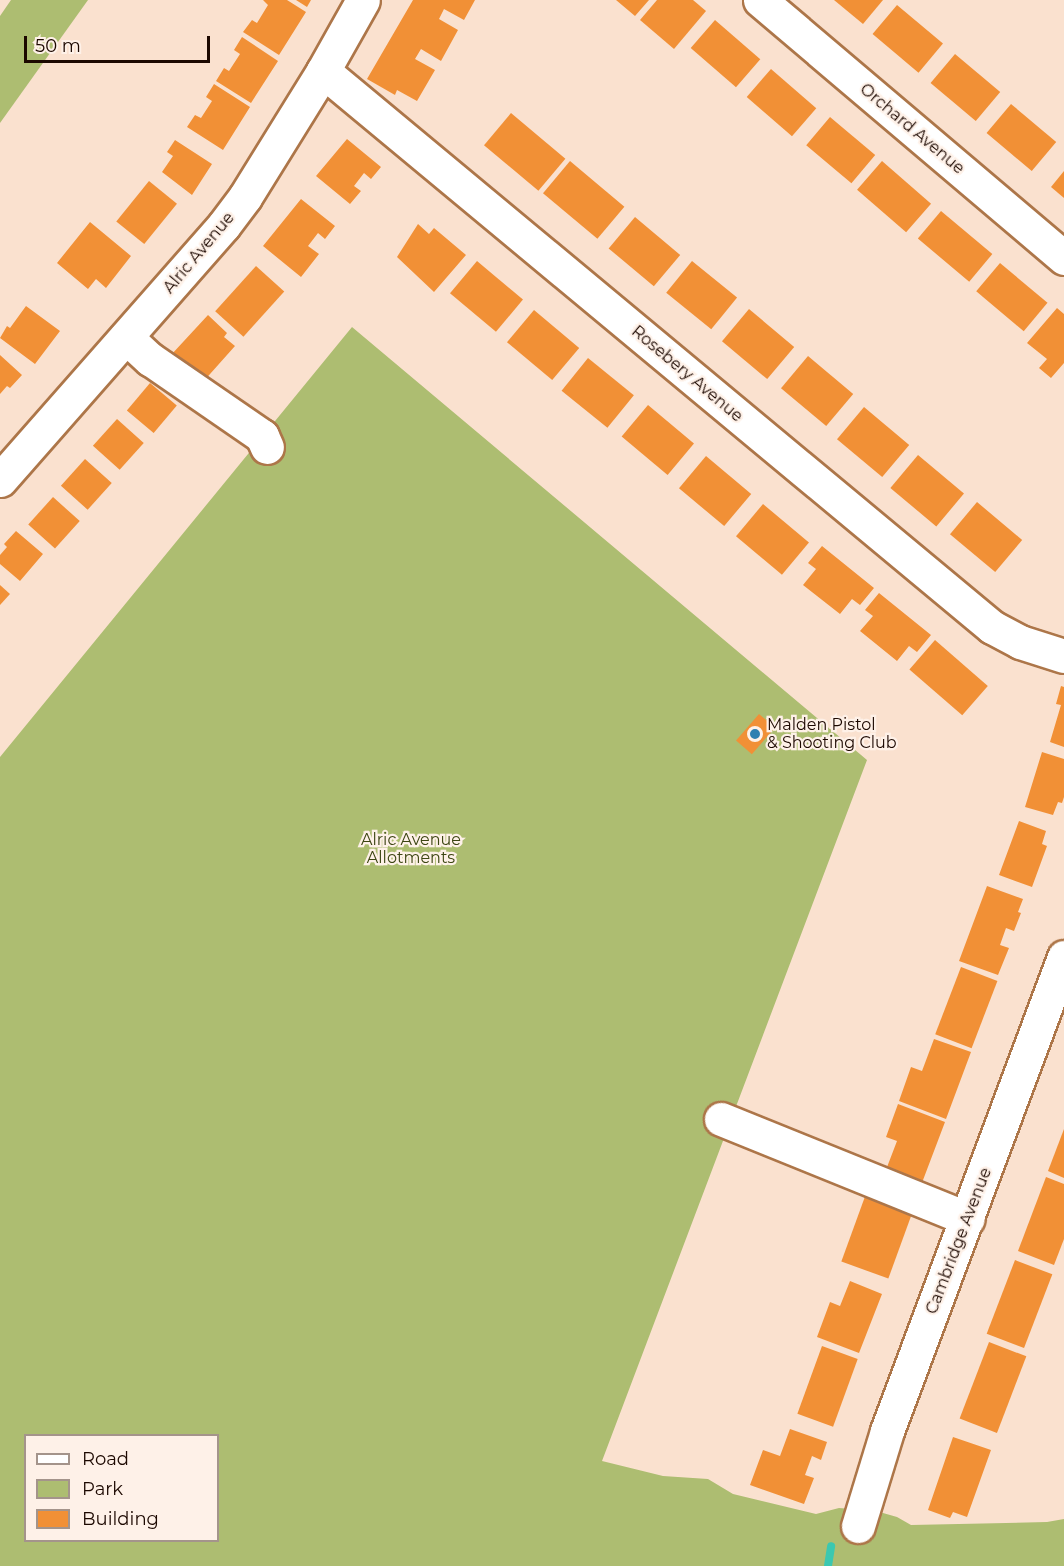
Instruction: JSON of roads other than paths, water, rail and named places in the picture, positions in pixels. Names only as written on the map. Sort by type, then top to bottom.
[{"type":"street","name":"Alric Avenue","points":[[0,480],[231,216],[323,71],[363,0]]},
{"type":"street","name":"Orchard Avenue","points":[[760,0],[1064,258]]},
{"type":"street","name":"Rosebery Avenue","points":[[323,71],[992,627],[1020,642],[1064,656]]},
{"type":"street","points":[[126,337],[150,359],[262,436],[267,447]]},
{"type":"street","name":"Cambridge Avenue","points":[[858,1526],[887,1431],[1064,957]]},
{"type":"street","points":[[722,1119],[968,1219]]},
{"type":"waterway","points":[[828,1566],[831,1546]]},
{"type":"place","name":"Malden Pistol & Shooting Club","points":[[755,734]]},
{"type":"park label","name":"Alric Avenue Allotments","points":[[411,849]]}]
